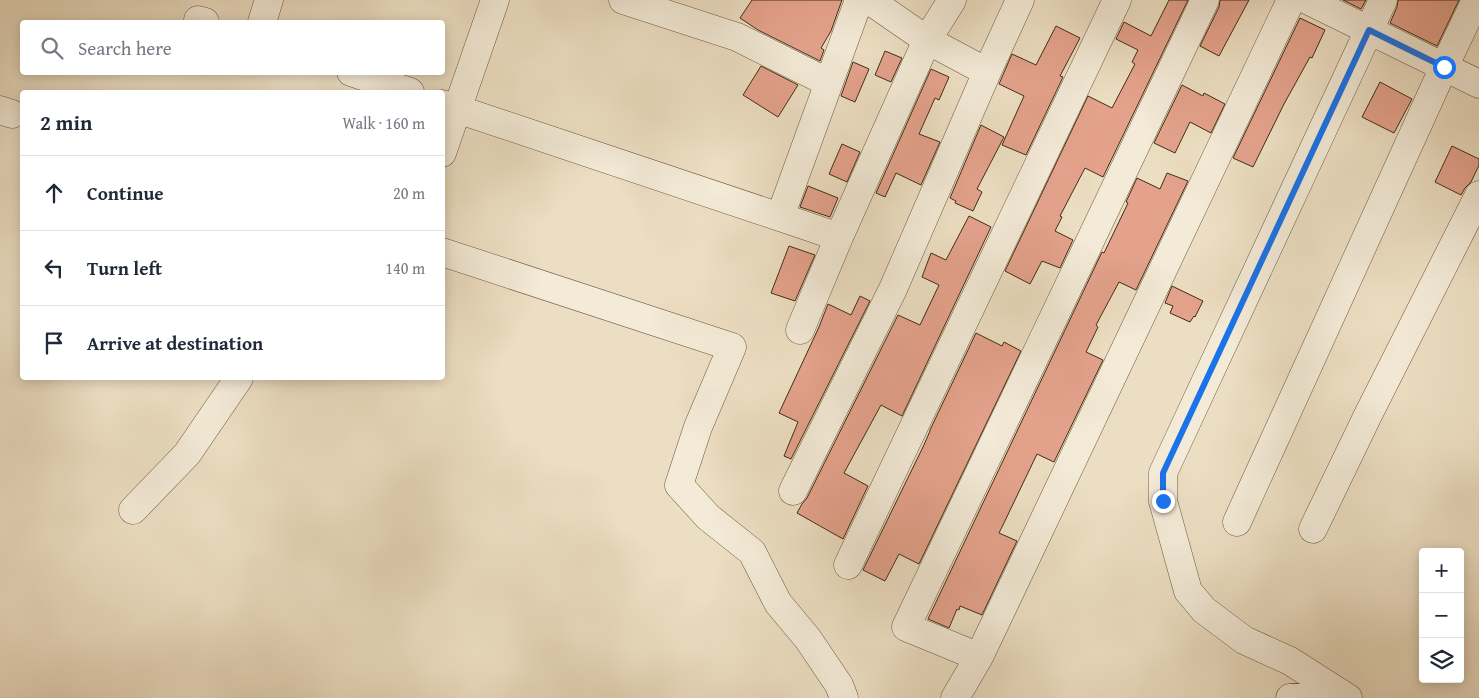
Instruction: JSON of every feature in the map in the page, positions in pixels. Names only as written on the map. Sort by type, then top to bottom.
[{"type":"street","points":[[263,20],[269,0]]},
{"type":"street","points":[[445,135],[450,106],[495,0]]},
{"type":"street","points":[[623,0],[737,37],[829,83]]},
{"type":"street","points":[[784,206],[860,0]]},
{"type":"street","points":[[869,0],[927,40],[986,72]]},
{"type":"street","points":[[800,330],[839,236],[927,40],[952,0]]},
{"type":"street","points":[[793,491],[893,289],[986,72],[1020,0]]},
{"type":"street","points":[[848,565],[1117,0]]},
{"type":"street","points":[[979,657],[906,627],[1205,0]]},
{"type":"street","points":[[955,698],[979,657],[1291,0]]},
{"type":"street","points":[[1307,0],[1479,84]]},
{"type":"street","points":[[1344,695],[1290,661],[1244,640],[1204,610],[1188,591],[1163,501],[1163,473],[1383,0]]},
{"type":"street","points":[[1237,522],[1476,0]]},
{"type":"street","points":[[360,75],[404,90]]},
{"type":"street","points":[[450,106],[784,206],[839,236]]},
{"type":"street","points":[[1313,529],[1479,195]]},
{"type":"street","points":[[445,253],[732,347],[698,428],[680,485],[708,517],[752,552],[778,603],[808,639],[838,685],[844,698]]},
{"type":"street","points":[[133,510],[187,454],[238,380]]},
{"type":"street","points":[[1290,698],[1344,695]]},
{"type":"building","points":[[752,0],[842,0],[831,31],[821,48],[824,50],[820,61],[758,30],[740,18]]},
{"type":"building","points":[[1169,0],[1188,0],[1103,177],[1085,168],[1060,216],[1062,217],[1055,231],[1073,240],[1060,268],[1042,261],[1030,284],[1005,271],[1088,96],[1112,108],[1135,64],[1132,62],[1138,50],[1116,39],[1124,22],[1151,36]]},
{"type":"building","points":[[1220,0],[1249,0],[1219,56],[1200,46],[1219,7]]},
{"type":"building","points":[[1343,0],[1366,0],[1361,9]]},
{"type":"building","points":[[1398,0],[1459,0],[1437,46],[1390,23]]},
{"type":"building","points":[[1300,18],[1325,30],[1312,58],[1310,57],[1284,104],[1253,167],[1233,158]]},
{"type":"building","points":[[1056,26],[1080,38],[1060,76],[1063,77],[1026,155],[1002,145],[1024,96],[999,84],[1012,54],[1036,65]]},
{"type":"building","points":[[885,51],[902,58],[891,82],[875,75]]},
{"type":"building","points":[[853,62],[869,69],[855,102],[841,96]]},
{"type":"building","points":[[761,66],[798,85],[778,117],[743,95]]},
{"type":"building","points":[[931,69],[949,77],[939,100],[935,98],[919,134],[940,142],[921,185],[896,173],[885,197],[876,193]]},
{"type":"building","points":[[1380,82],[1412,99],[1394,133],[1362,117]]},
{"type":"building","points":[[1182,85],[1203,96],[1204,93],[1225,104],[1211,133],[1190,122],[1175,153],[1154,143]]},
{"type":"building","points":[[981,125],[1004,137],[977,189],[982,192],[973,211],[955,203],[956,201],[950,198]]},
{"type":"building","points":[[842,144],[860,152],[847,182],[829,174]]},
{"type":"building","points":[[1452,146],[1479,159],[1479,165],[1471,182],[1461,195],[1435,182]]},
{"type":"building","points":[[1167,173],[1188,181],[1136,290],[1119,282],[1096,325],[1098,327],[1086,352],[1103,360],[1054,462],[1037,454],[999,533],[1017,541],[982,615],[960,606],[949,628],[928,619],[1102,252],[1104,253],[1128,203],[1126,202],[1137,178],[1160,189]]},
{"type":"building","points":[[808,186],[838,198],[830,217],[800,207]]},
{"type":"building","points":[[969,216],[991,227],[902,416],[881,405],[844,473],[868,486],[843,539],[797,513],[807,498],[898,315],[920,325],[939,285],[922,277],[931,253],[946,260]]},
{"type":"building","points":[[789,246],[815,255],[795,301],[771,293]]},
{"type":"building","points":[[1172,286],[1203,301],[1195,317],[1190,322],[1170,313],[1173,306],[1165,303]]},
{"type":"building","points":[[860,296],[870,301],[791,459],[784,456],[798,422],[779,413],[828,304],[851,315]]},
{"type":"building","points":[[976,333],[1002,346],[1004,342],[1021,351],[919,564],[899,554],[885,581],[863,570]]},
{"type":"route","points":[[1163,501],[1163,473],[1369,30],[1444,67]]}]
